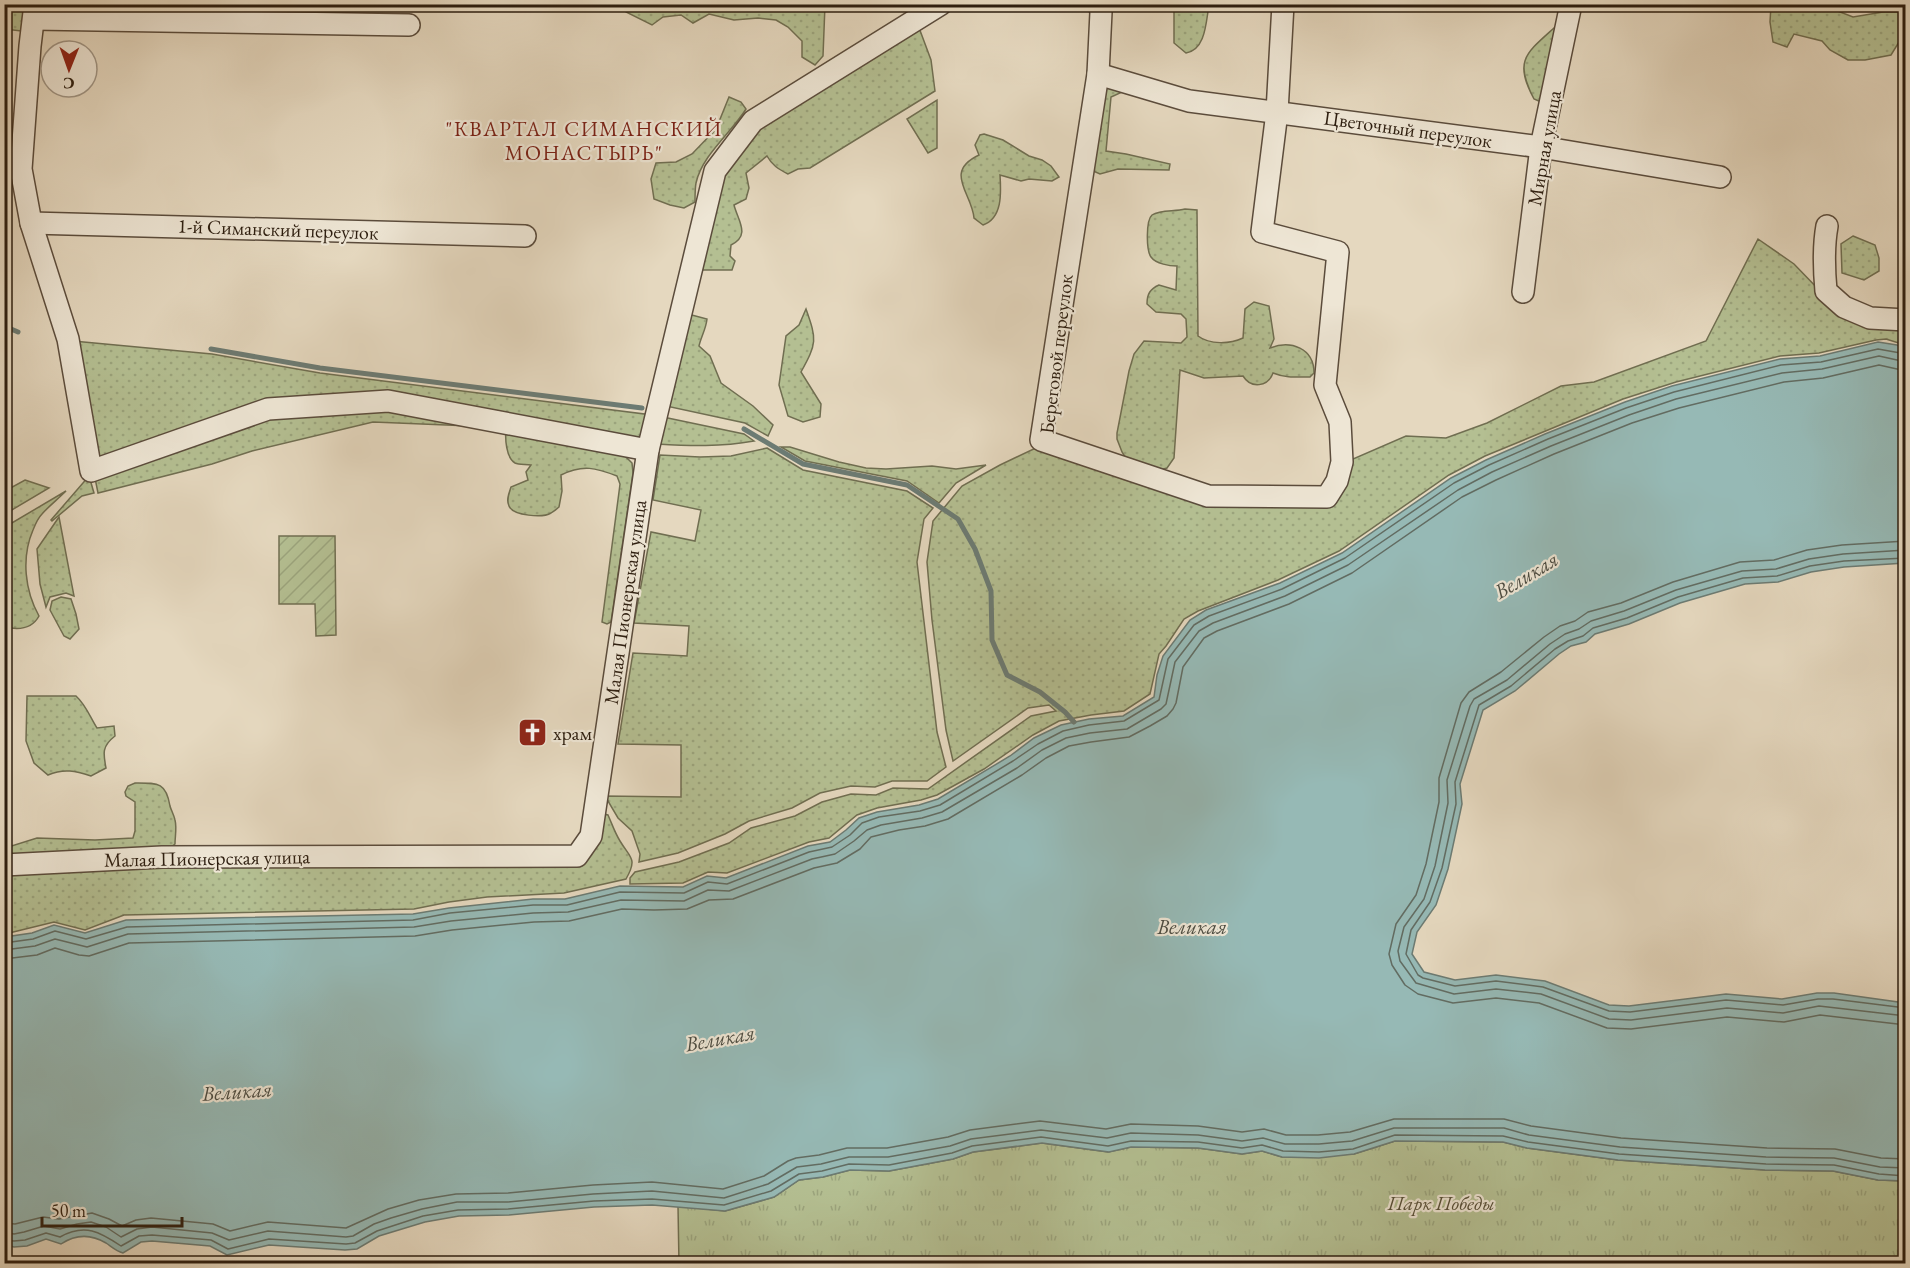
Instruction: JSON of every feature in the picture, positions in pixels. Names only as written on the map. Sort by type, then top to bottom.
[{"type":"street","name":"Береговой переулок","points":[[1099,4],[1101,12],[1098,74],[1041,440],[1208,496],[1327,497],[1337,482],[1342,462],[1340,422],[1325,385],[1338,252],[1262,232],[1277,112]]},
{"type":"street","points":[[1277,112],[1283,4]]},
{"type":"street","name":"Мирная улица","points":[[1523,292],[1541,147],[1572,4]]},
{"type":"street","name":"Малая Пионерская улица","points":[[4,865],[162,857],[577,856],[591,836],[648,450],[715,171],[753,121],[936,6]]},
{"type":"street","points":[[409,25],[34,12],[21,169],[31,223],[68,339],[91,471],[268,409],[388,401],[648,450]]},
{"type":"street","name":"Цветочный переулок","points":[[1098,74],[1189,101],[1541,147],[1720,177]]},
{"type":"street","name":"1-й Симанский переулок","points":[[31,223],[525,236]]},
{"type":"street","points":[[1827,226],[1824,242],[1826,291],[1844,307],[1870,318],[1905,321]]},
{"type":"green space","points":[[4,5],[24,5],[21,31],[5,29]]},
{"type":"green space","points":[[623,5],[825,5],[823,56],[815,65],[802,57],[802,41],[788,27],[776,20],[758,18],[734,20],[709,14],[693,23],[681,15],[663,17],[652,25],[626,12]]},
{"type":"green space","points":[[1174,5],[1209,5],[1204,34],[1193,51],[1186,53],[1174,43]]},
{"type":"green space","points":[[1771,5],[1822,5],[1853,17],[1899,12],[1899,42],[1891,55],[1865,60],[1848,60],[1830,50],[1822,41],[1794,34],[1787,47],[1773,42],[1770,22]]},
{"type":"green space","points":[[918,25],[931,60],[935,91],[810,168],[798,169],[788,174],[771,162],[767,156],[746,173],[749,188],[746,199],[734,205],[742,232],[737,241],[731,245],[730,256],[735,261],[732,270],[698,270],[721,173],[760,123]]},
{"type":"green space","points":[[1554,28],[1559,30],[1541,102],[1534,99],[1528,86],[1524,67],[1530,52]]},
{"type":"green space","points":[[1107,81],[1131,88],[1111,97],[1106,151],[1170,164],[1169,170],[1118,169],[1100,174],[1091,170]]},
{"type":"green space","points":[[729,97],[741,102],[746,109],[704,163],[696,183],[695,202],[684,208],[654,199],[651,179],[656,163],[676,162],[692,154],[716,129]]},
{"type":"green space","points":[[937,100],[937,148],[928,153],[907,119]]},
{"type":"green space","points":[[984,134],[1003,140],[1029,156],[1042,160],[1051,166],[1059,177],[1052,181],[1029,179],[1021,181],[1000,175],[997,211],[990,222],[983,225],[974,218],[961,176],[968,162],[979,155],[975,145],[980,135]]},
{"type":"green space","points":[[1197,210],[1198,336],[1220,343],[1243,338],[1245,309],[1254,302],[1269,306],[1274,339],[1270,348],[1286,345],[1300,348],[1310,357],[1314,373],[1310,377],[1300,377],[1273,373],[1271,378],[1259,385],[1250,383],[1243,376],[1204,378],[1180,370],[1174,458],[1167,468],[1160,470],[1127,460],[1117,439],[1117,433],[1134,354],[1144,341],[1181,343],[1187,337],[1186,319],[1181,314],[1156,312],[1147,304],[1150,292],[1159,285],[1176,290],[1177,266],[1160,263],[1151,257],[1148,242],[1150,218],[1160,212]]},
{"type":"green space","points":[[1853,236],[1875,245],[1879,258],[1879,271],[1864,280],[1842,273],[1841,244]]},
{"type":"green space","points":[[1758,239],[1794,264],[1825,296],[1905,325],[1905,345],[1886,339],[1876,340],[1819,353],[1780,356],[1676,382],[1623,399],[1485,456],[1449,475],[1339,551],[1278,580],[1198,611],[1184,619],[1159,654],[1150,694],[1124,711],[1059,721],[1033,735],[984,769],[937,795],[877,808],[857,815],[829,838],[809,842],[727,873],[708,872],[683,883],[630,884],[630,878],[635,872],[679,862],[729,843],[751,828],[795,816],[822,802],[851,794],[876,795],[893,788],[928,789],[1031,716],[1056,711],[1049,705],[1028,708],[953,761],[946,730],[927,562],[933,521],[962,486],[1042,445],[1207,500],[1328,502],[1346,462],[1406,436],[1446,438],[1487,423],[1561,386],[1594,382],[1706,341]]},
{"type":"green space","points":[[806,309],[814,341],[801,372],[821,404],[820,417],[803,422],[788,416],[779,385],[786,336],[799,325]]},
{"type":"green space","points":[[688,314],[707,319],[699,346],[710,356],[721,383],[753,406],[773,425],[768,436],[745,423],[666,406]]},
{"type":"green space","points":[[73,341],[212,354],[320,373],[652,415],[644,444],[389,397],[268,404],[94,466]]},
{"type":"green space","points":[[388,403],[495,427],[373,422],[252,451],[212,464],[98,493],[94,473],[269,412]]},
{"type":"green space","points":[[663,417],[744,434],[754,441],[706,446],[657,444]]},
{"type":"green space","points":[[506,429],[625,456],[632,463],[633,473],[611,622],[607,624],[602,622],[620,484],[617,476],[589,468],[576,469],[561,475],[562,491],[559,507],[551,513],[528,515],[516,512],[508,504],[509,492],[511,487],[528,480],[526,472],[531,465],[517,464],[512,460],[507,448]]},
{"type":"green space","points":[[781,447],[790,447],[866,468],[932,466],[956,469],[986,465],[956,483],[939,503],[907,481],[805,461]]},
{"type":"green space","points":[[767,448],[803,470],[907,491],[933,508],[924,519],[917,562],[937,732],[946,767],[927,781],[892,781],[875,787],[851,786],[820,793],[792,808],[749,821],[725,834],[678,853],[639,862],[640,854],[632,831],[618,818],[605,796],[681,797],[681,745],[618,744],[633,653],[687,656],[689,626],[634,623],[651,532],[695,541],[701,510],[653,500],[660,455],[731,456]]},
{"type":"green space","points":[[89,476],[94,493],[82,496],[52,521],[51,520]]},
{"type":"green space","points":[[25,480],[49,488],[5,514],[5,491]]},
{"type":"green space","points":[[66,491],[41,516],[29,541],[26,574],[30,596],[39,616],[33,624],[24,628],[5,627],[5,527]]},
{"type":"green space","points":[[59,517],[74,596],[66,593],[50,597],[46,607],[40,584],[37,549]]},
{"type":"green space","points":[[279,536],[335,536],[336,635],[316,636],[315,604],[279,604]]},
{"type":"green space","points":[[61,597],[71,599],[76,614],[79,629],[70,639],[64,636],[50,610],[52,601]]},
{"type":"green space","points":[[27,696],[76,696],[97,728],[114,726],[115,736],[104,750],[106,768],[91,776],[70,771],[59,771],[48,775],[34,763],[26,741]]},
{"type":"green space","points":[[135,783],[155,784],[166,792],[176,826],[175,844],[170,848],[5,860],[5,848],[37,838],[95,840],[133,838],[135,802],[126,796],[125,792],[128,786]]},
{"type":"green space","points":[[599,813],[608,815],[618,838],[631,858],[630,872],[626,879],[564,893],[487,897],[414,909],[124,915],[85,930],[54,922],[5,934],[5,871],[163,862],[579,860]]},
{"type":"green space","name":"Парк Победы","points":[[1395,1141],[1503,1142],[1527,1148],[1618,1160],[1765,1170],[1833,1171],[1878,1180],[1905,1181],[1906,1263],[679,1264],[678,1206],[725,1211],[774,1197],[799,1180],[850,1170],[889,1171],[953,1159],[973,1152],[1042,1143],[1108,1152],[1131,1147],[1198,1148],[1242,1154],[1262,1151],[1282,1157],[1354,1154]]},
{"type":"water","name":"Великая","points":[[1878,342],[1897,345],[1905,349],[1905,563],[1844,567],[1811,572],[1778,582],[1745,584],[1680,603],[1629,624],[1595,634],[1586,642],[1571,646],[1515,691],[1483,710],[1460,784],[1462,804],[1448,869],[1436,905],[1417,932],[1412,954],[1424,972],[1455,980],[1496,975],[1545,981],[1609,1005],[1629,1006],[1726,994],[1782,999],[1817,993],[1834,993],[1905,1003],[1905,1181],[1878,1180],[1833,1171],[1765,1170],[1618,1160],[1527,1148],[1503,1142],[1395,1141],[1354,1154],[1319,1158],[1282,1157],[1262,1151],[1242,1154],[1198,1148],[1131,1147],[1109,1152],[1042,1143],[973,1152],[953,1159],[889,1171],[850,1170],[799,1180],[774,1197],[725,1211],[652,1205],[594,1207],[509,1215],[459,1216],[425,1222],[379,1236],[357,1249],[269,1245],[227,1255],[210,1246],[152,1241],[141,1242],[123,1253],[100,1240],[84,1236],[72,1238],[61,1244],[46,1239],[27,1246],[5,1245],[5,937],[32,933],[54,925],[85,933],[126,920],[413,914],[533,899],[565,899],[620,886],[683,887],[707,876],[726,878],[808,846],[830,842],[859,818],[938,799],[1010,756],[1034,738],[1061,725],[1089,719],[1123,716],[1154,697],[1163,656],[1190,620],[1206,610],[1280,583],[1342,553],[1451,478],[1486,460],[1625,402],[1672,386],[1780,359],[1820,356]]},
{"type":"waterway","points":[[4,326],[18,332]]},
{"type":"waterway","points":[[211,349],[320,368],[642,408]]},
{"type":"waterway","points":[[744,429],[803,464],[907,485],[958,519],[975,549],[991,591],[992,640],[1007,675],[1040,692],[1074,722]]},
{"type":"place","name":"храм","points":[[532,733]]},
{"type":"district","name":"\"КВАРТАЛ СИМАНСКИЙ МОНАСТЫРЬ\"","points":[[584,140]]}]
